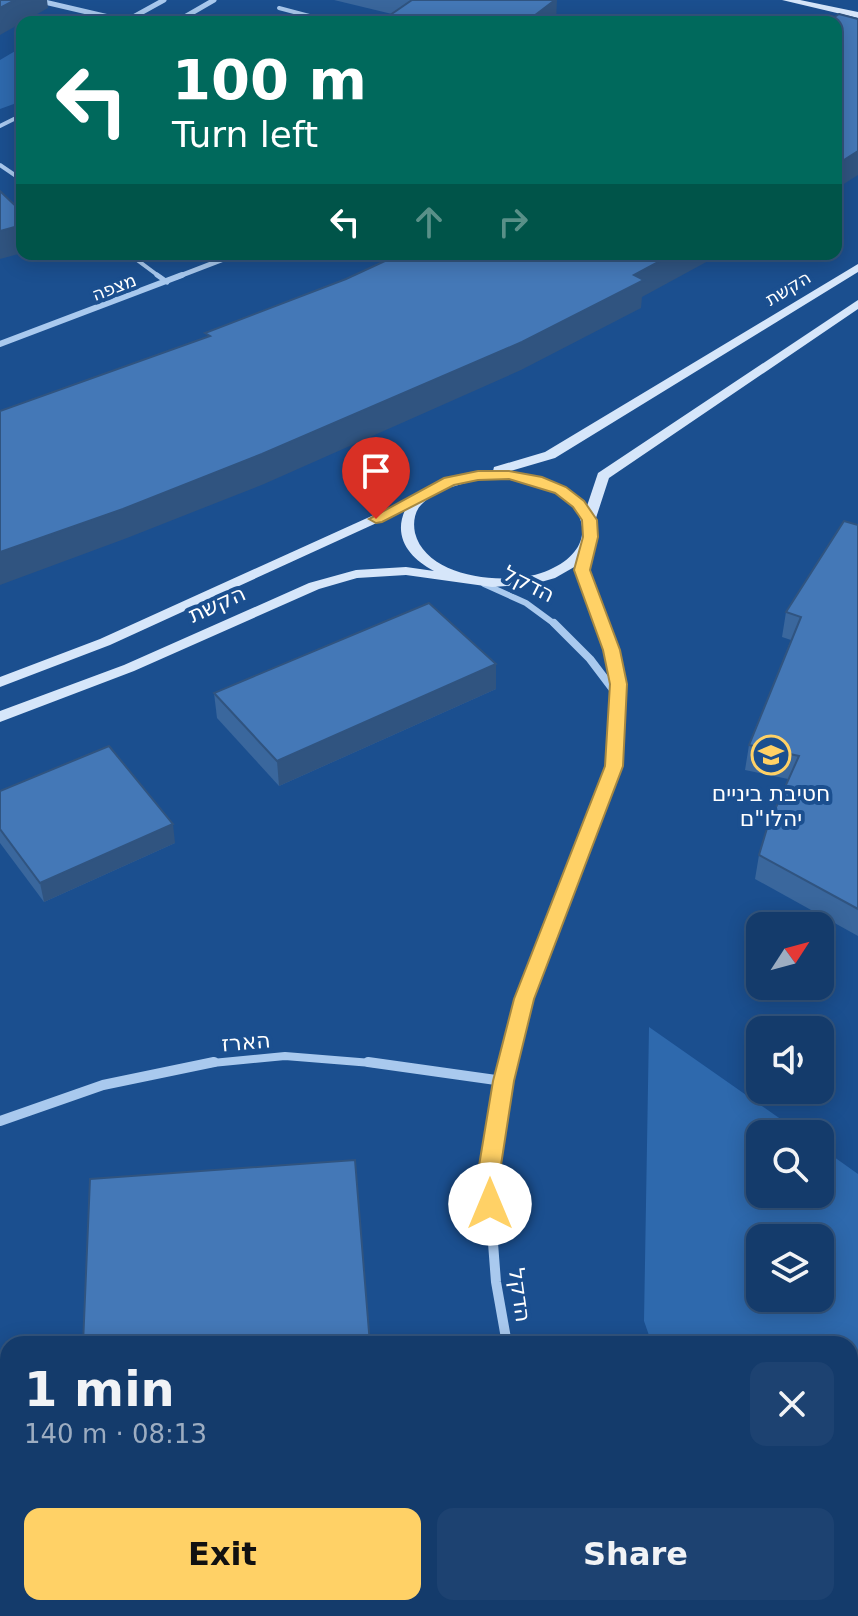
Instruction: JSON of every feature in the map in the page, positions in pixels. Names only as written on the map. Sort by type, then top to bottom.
[{"type":"street","points":[[36,0],[103,16]]},
{"type":"street","points":[[138,16],[164,0]]},
{"type":"street","points":[[186,16],[214,0]]},
{"type":"street","points":[[787,0],[858,15]]},
{"type":"street","name":"מצפה","points":[[0,344],[222,260]]},
{"type":"street","name":"הקשת","points":[[483,475],[550,455],[858,267]]},
{"type":"street","points":[[589,520],[579,504],[561,490],[536,480],[509,475],[483,475],[450,482],[423,497],[410,509],[405,527],[410,546],[425,563],[461,579],[512,584],[546,577],[565,569],[582,554],[591,537],[589,520],[603,476],[858,304]]},
{"type":"street","name":"הקשת","points":[[0,682],[105,642],[423,497]]},
{"type":"street","name":"הדקל","points":[[506,1336],[496,1282],[488,1178],[503,1081],[524,999],[614,766],[619,684],[612,650],[582,570],[591,537]]},
{"type":"street","name":"הקשת","points":[[0,717],[129,668],[314,586],[356,574],[406,571],[461,579]]},
{"type":"street","name":"הדקל","points":[[481,583],[504,591],[551,617],[594,663],[618,696]]},
{"type":"street","name":"הארז","points":[[0,1121],[33,1108],[175,1067],[284,1056],[375,1063],[503,1081]]},
{"type":"lane","points":[[279,8],[309,16]]},
{"type":"lane","points":[[137,260],[167,282]]},
{"type":"shaded area","points":[[16,51],[16,103],[0,109],[0,60]]},
{"type":"shaded area","points":[[649,1027],[746,1095],[746,1104],[759,1104],[782,1120],[746,1120],[746,1208],[834,1208],[834,1157],[858,1174],[858,1336],[649,1336],[644,1321]]},
{"type":"building","points":[[0,0],[15,0],[0,8]]},
{"type":"building","points":[[412,0],[555,0],[534,16],[389,16]]},
{"type":"building","points":[[839,14],[858,19],[858,151],[842,161],[842,16],[836,16]]},
{"type":"building","points":[[0,191],[16,206],[16,227],[0,231]]},
{"type":"building","points":[[387,260],[662,260],[634,275],[644,280],[522,342],[262,454],[123,509],[0,552],[0,411],[210,336],[205,333]]},
{"type":"building","points":[[844,521],[858,525],[858,909],[759,855],[768,825],[799,756],[749,745],[801,617],[786,612]]},
{"type":"building","points":[[429,603],[496,664],[277,761],[214,693]]},
{"type":"building","points":[[109,746],[173,824],[40,883],[0,829],[0,791]]},
{"type":"building","points":[[355,1160],[369,1336],[83,1336],[90,1179]]},
{"type":"place","name":"חטיבת ביניים יהלו\"ם","points":[[771,755]]},
{"type":"route","points":[[376,519],[450,482],[478,475],[509,475],[536,480],[561,490],[579,504],[589,520],[591,537],[582,570],[612,650],[619,684],[614,766],[524,999],[503,1081],[488,1178],[490,1204]]}]
